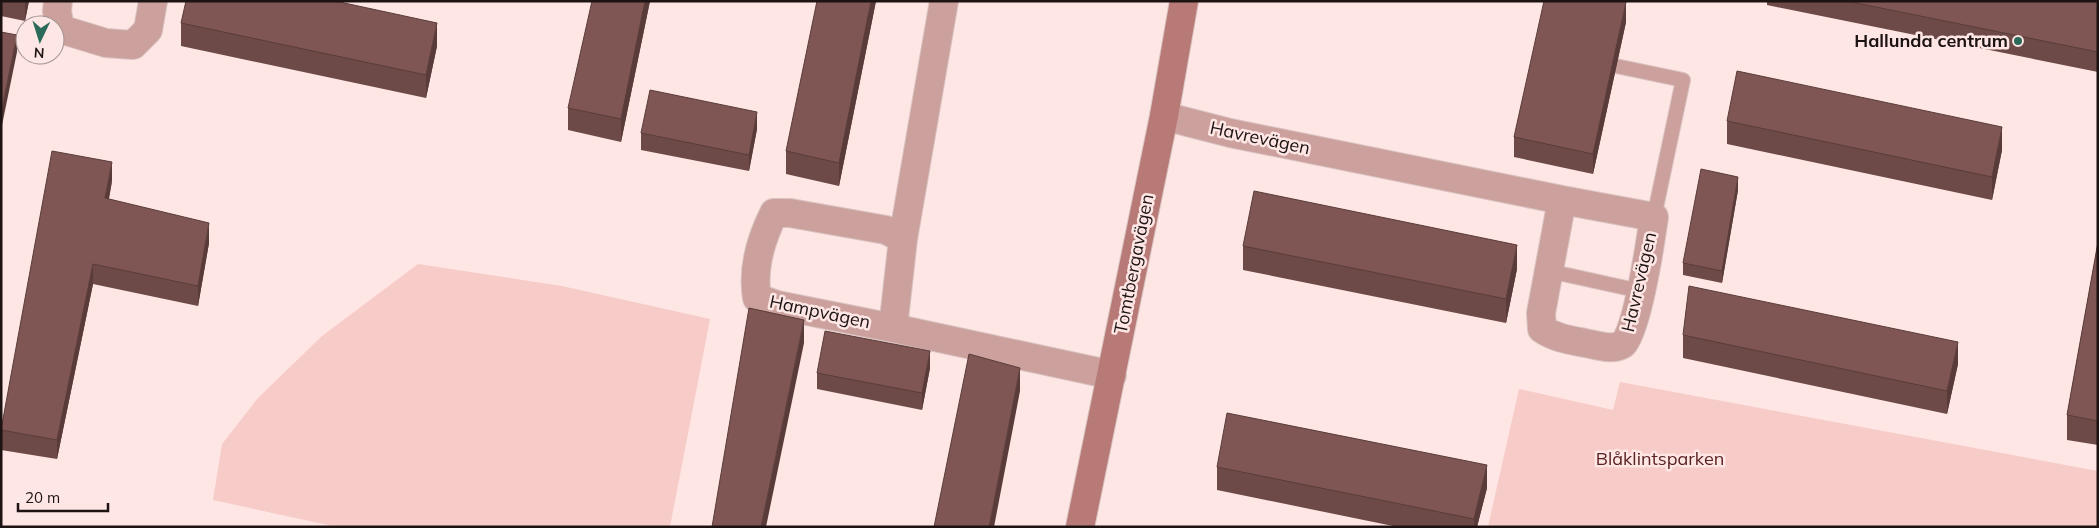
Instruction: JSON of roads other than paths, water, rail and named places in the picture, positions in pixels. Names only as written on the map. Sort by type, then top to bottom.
[{"type":"street","points":[[58,1],[57,11],[60,29],[106,43],[133,45],[148,30],[152,1]]},
{"type":"street","points":[[903,239],[944,1]]},
{"type":"street","name":"Tomtbergavägen","points":[[1080,527],[1164,116],[1184,1]]},
{"type":"street","name":"Havrevägen","points":[[1164,116],[1230,133],[1654,218],[1630,334],[1623,344],[1613,347],[1574,341],[1551,336],[1542,329],[1541,313],[1562,200]]},
{"type":"street","name":"Hampvägen","points":[[893,328],[903,239],[886,230],[790,213],[774,213],[766,228],[756,268],[755,286],[757,298],[785,307],[1112,375]]},
{"type":"lane","points":[[1616,66],[1683,80],[1654,218]]},
{"type":"lane","points":[[1549,271],[1640,291]]},
{"type":"place","name":"Hallunda centrum","points":[[2018,41]]},
{"type":"park label","name":"Blåklintsparken","points":[[1660,459]]}]
